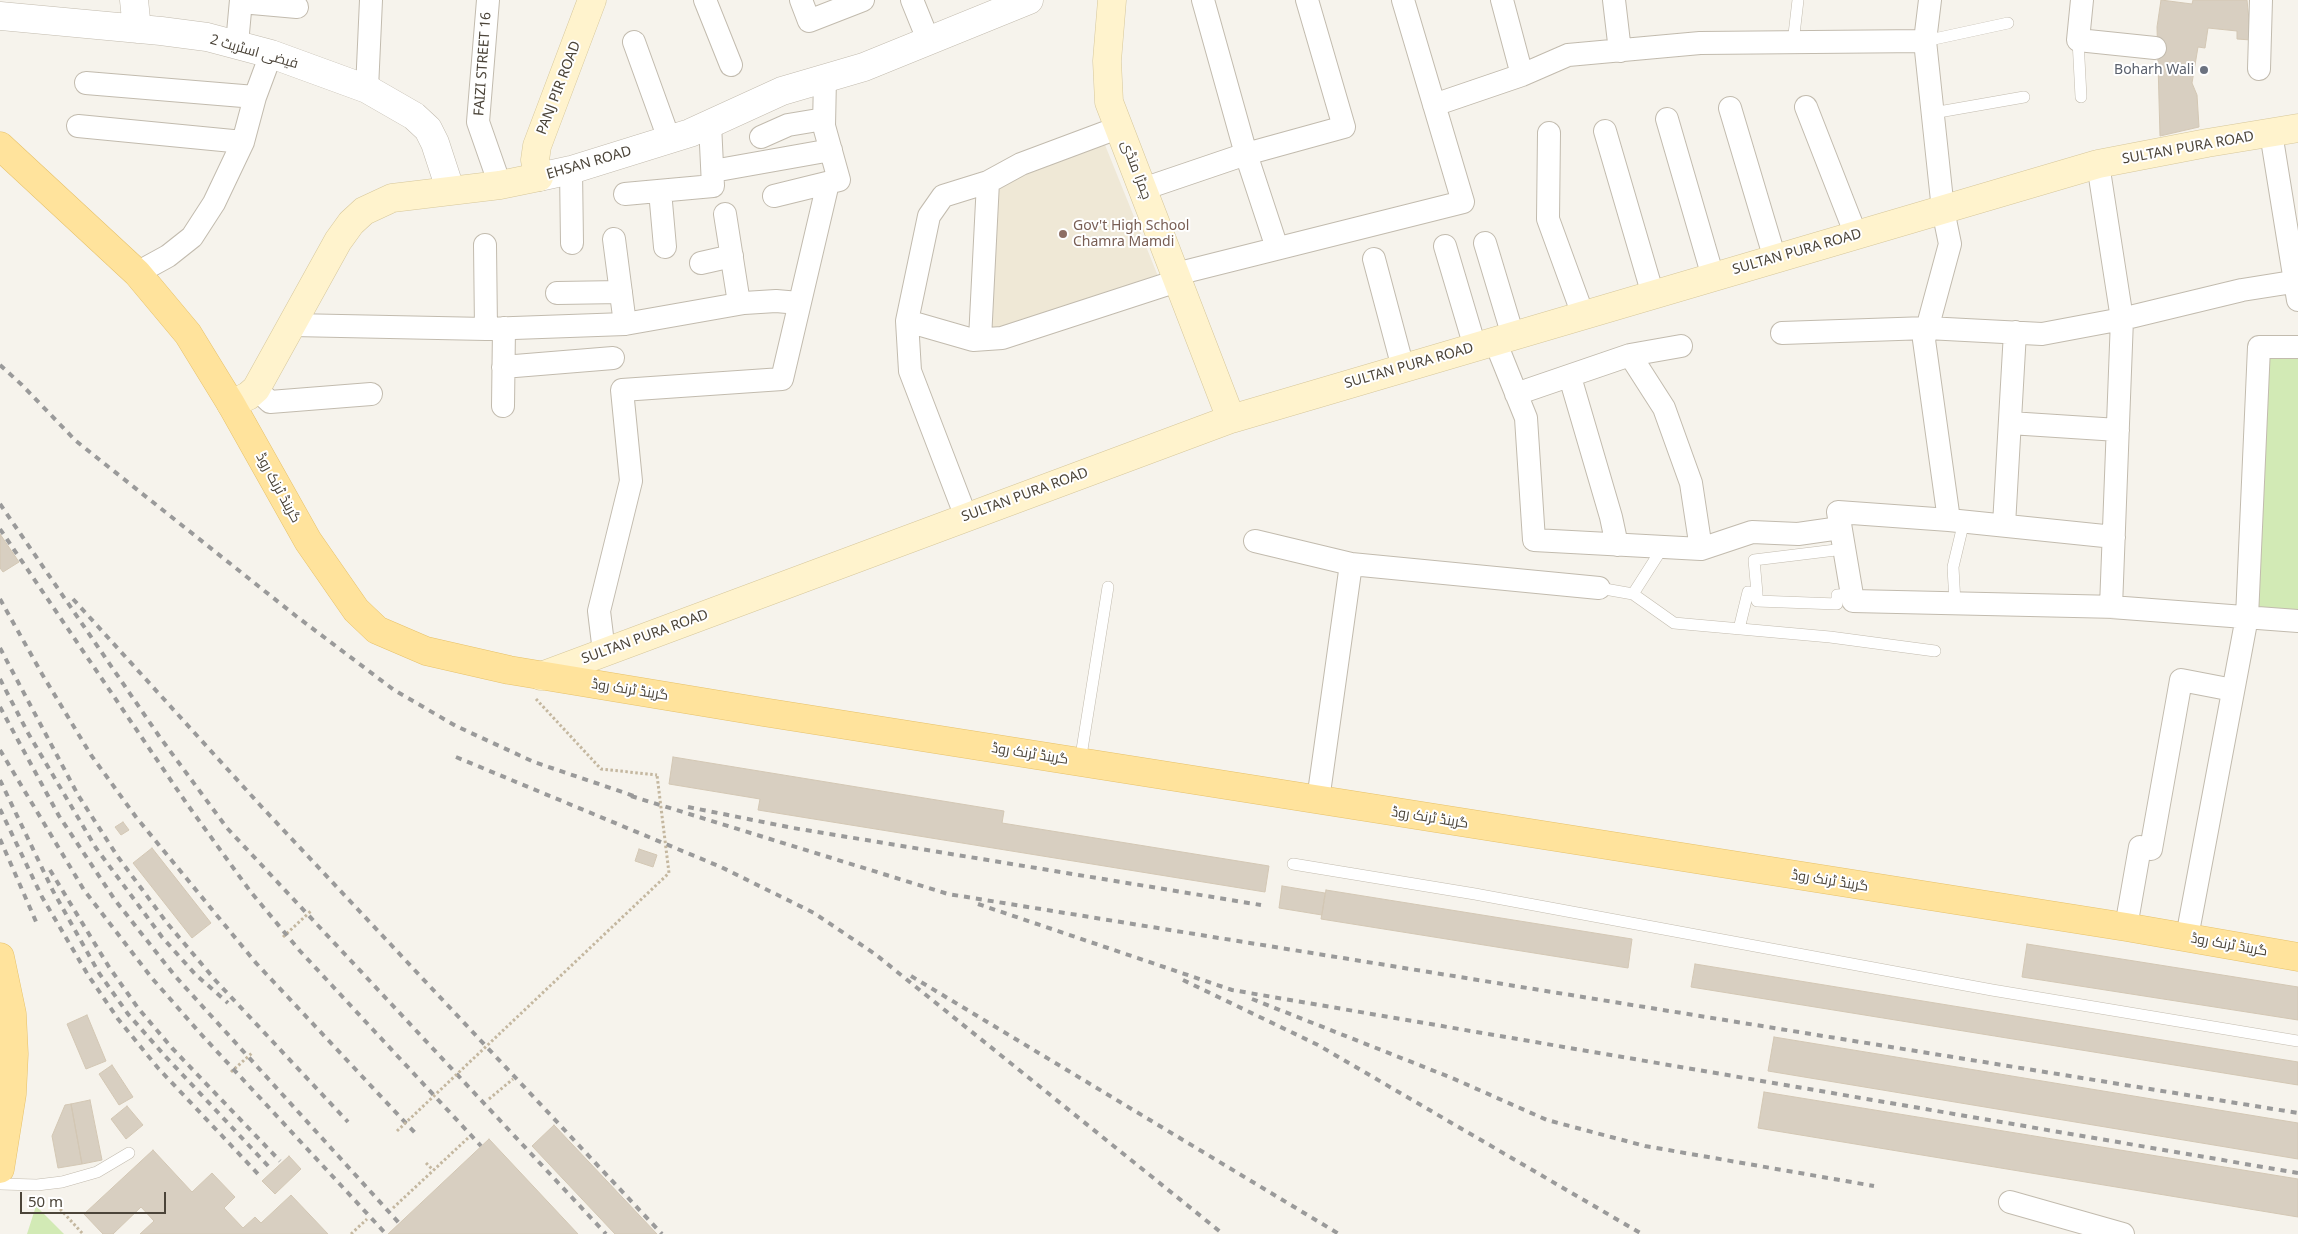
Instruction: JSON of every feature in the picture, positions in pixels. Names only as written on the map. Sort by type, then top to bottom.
[{"type":"main road","name":"PANJ PIR ROAD","points":[[539,177],[535,160],[537,146],[592,0]]},
{"type":"main road","name":"چمڑا منڈی","points":[[1112,0],[1107,61],[1110,102],[1231,419]]},
{"type":"main road","name":"SULTAN PURA ROAD","points":[[538,687],[604,652],[1231,419],[2098,164],[2298,128]]},
{"type":"main road","name":"گرینڈ ٹرنک روڈ","points":[[0,146],[137,273],[188,334],[231,404],[308,541],[356,610],[377,630],[426,651],[538,687],[1080,762],[2126,927],[2298,957]]},
{"type":"main road","name":"EHSAN ROAD","points":[[231,404],[248,396],[256,389],[338,241],[351,223],[364,211],[392,198],[500,185],[539,177]]},
{"type":"main road","points":[[0,957],[12,1014],[14,1054],[12,1094],[0,1169]]},
{"type":"street","points":[[134,0],[137,29]]},
{"type":"street","points":[[367,89],[371,0]]},
{"type":"street","name":"FAIZI STREET 16","points":[[488,0],[478,122],[500,185]]},
{"type":"street","points":[[705,0],[731,65]]},
{"type":"street","points":[[801,0],[809,21],[863,0]]},
{"type":"street","points":[[912,0],[928,42]]},
{"type":"street","name":"EHSAN ROAD","points":[[539,177],[571,170],[690,133],[782,91],[864,67],[1029,0]]},
{"type":"street","points":[[1203,0],[1246,154],[1277,248]]},
{"type":"street","points":[[1143,189],[1246,154],[1344,127],[1306,0]]},
{"type":"street","points":[[907,321],[972,340],[1002,338],[1176,277],[1277,248],[1463,202],[1403,0]]},
{"type":"street","points":[[1502,0],[1522,75]]},
{"type":"street","points":[[1614,0],[1620,51]]},
{"type":"street","points":[[1930,0],[1925,41],[1942,210],[1950,244],[1924,340],[1956,521]]},
{"type":"street","points":[[2082,0],[2078,40],[2155,48]]},
{"type":"street","points":[[2259,69],[2261,0]]},
{"type":"street","points":[[237,44],[241,1],[297,7]]},
{"type":"street","name":"فیضی اسٹریٹ 2","points":[[0,16],[186,34],[237,44],[271,54],[367,89],[414,116],[428,129],[435,143],[450,190]]},
{"type":"street","points":[[1434,105],[1522,75],[1568,55],[1700,43],[1793,44],[1925,41]]},
{"type":"street","points":[[634,42],[669,139]]},
{"type":"street","points":[[137,273],[168,256],[192,237],[214,203],[243,142],[271,54]]},
{"type":"street","points":[[774,196],[839,180],[824,119],[825,78]]},
{"type":"street","points":[[86,83],[256,97]]},
{"type":"street","points":[[1806,107],[1856,235]]},
{"type":"street","points":[[1730,108],[1775,259]]},
{"type":"street","points":[[761,137],[788,125],[824,119]]},
{"type":"street","points":[[1667,119],[1713,277]]},
{"type":"street","points":[[626,194],[713,186],[710,124]]},
{"type":"street","points":[[78,126],[243,142]]},
{"type":"street","points":[[966,517],[910,371],[907,321],[930,216],[943,196],[988,182],[1021,164],[1120,127]]},
{"type":"street","points":[[1606,131],[1653,295]]},
{"type":"street","points":[[1549,133],[1548,219],[1582,315]]},
{"type":"street","points":[[1782,333],[1928,328],[2042,334],[2122,319],[2242,290],[2297,288],[2271,133]]},
{"type":"street","points":[[713,171],[831,150]]},
{"type":"street","points":[[2098,164],[2122,319],[2111,607],[2118,607]]},
{"type":"street","points":[[571,170],[572,243]]},
{"type":"street","points":[[980,339],[988,182]]},
{"type":"street","points":[[604,652],[599,611],[631,481],[622,390],[782,379],[798,303],[828,183]]},
{"type":"street","points":[[660,191],[665,247]]},
{"type":"street","points":[[725,214],[739,303]]},
{"type":"street","points":[[614,239],[625,324]]},
{"type":"street","points":[[1485,243],[1495,341]]},
{"type":"street","points":[[485,245],[495,328],[504,367],[503,406]]},
{"type":"street","points":[[1446,246],[1495,341],[1526,418],[1534,540],[1701,549],[1752,532],[1798,534],[1842,539]]},
{"type":"street","points":[[701,263],[732,256]]},
{"type":"street","points":[[1374,259],[1403,368]]},
{"type":"street","points":[[557,293],[621,292]]},
{"type":"street","points":[[293,324],[495,328],[625,324],[739,303],[776,301],[798,303]]},
{"type":"street","points":[[2004,525],[2015,332]]},
{"type":"street","points":[[1516,394],[1630,355],[1681,346]]},
{"type":"street","points":[[2187,937],[2247,617],[2259,347],[2298,347]]},
{"type":"street","points":[[1630,355],[1664,408],[1691,483],[1701,549]]},
{"type":"street","points":[[504,367],[613,358]]},
{"type":"street","points":[[1570,377],[1612,517],[1617,544]]},
{"type":"street","points":[[256,389],[270,402],[371,394]]},
{"type":"street","points":[[2010,424],[2118,430]]},
{"type":"street","points":[[2114,537],[2004,525],[1838,512],[1853,601],[2118,607],[2298,621]]},
{"type":"street","points":[[1255,541],[1351,564],[1599,588]]},
{"type":"street","points":[[1318,800],[1351,564]]},
{"type":"street","points":[[2126,927],[2140,848],[2151,849],[2181,680],[2233,690]]},
{"type":"street","points":[[2010,1202],[2123,1234]]},
{"type":"lane","points":[[1793,44],[1798,0]]},
{"type":"lane","points":[[1925,41],[2008,22]]},
{"type":"lane","points":[[2078,40],[2081,97]]},
{"type":"lane","points":[[1932,113],[2024,97]]},
{"type":"lane","points":[[1955,603],[1953,567],[1956,521]]},
{"type":"lane","points":[[1842,539],[1754,560],[1758,593],[1757,601],[1837,604],[1837,595],[1852,594]]},
{"type":"lane","points":[[1633,594],[1663,547]]},
{"type":"lane","points":[[1080,762],[1108,587]]},
{"type":"lane","points":[[1599,588],[1633,594],[1674,622],[1830,637],[1935,651]]},
{"type":"lane","points":[[1739,629],[1748,592],[1758,593]]},
{"type":"lane","points":[[1293,864],[1484,896],[1992,990],[2298,1041]]},
{"type":"lane","points":[[0,1184],[62,1182],[97,1172],[129,1153]]},
{"type":"path","points":[[397,1131],[669,873],[657,775],[601,769],[538,687]]},
{"type":"path","points":[[283,937],[312,910]]},
{"type":"path","points":[[231,1072],[252,1053]]},
{"type":"path","points":[[490,1099],[513,1079]]},
{"type":"path","points":[[393,1208],[468,1138]]},
{"type":"path","points":[[426,1163],[433,1170]]},
{"type":"path","points":[[37,1184],[83,1234]]},
{"type":"path","points":[[351,1234],[367,1219]]},
{"type":"shaded area","name":"Gov't High School Chamra Mamdi","points":[[1101,135],[1162,286],[980,339],[988,182]]},
{"type":"green space","points":[[2259,347],[2298,347],[2298,621],[2247,617]]},
{"type":"green space","points":[[36,1206],[64,1234],[27,1234]]},
{"type":"building","name":"Boharh Wali","points":[[2161,0],[2192,4],[2193,0],[2247,0],[2251,40],[2237,39],[2237,31],[2208,28],[2205,48],[2198,47],[2192,83],[2197,95],[2199,127],[2160,136],[2157,27]]},
{"type":"building","points":[[0,534],[19,562],[3,572],[0,568]]},
{"type":"building","points":[[673,757],[1004,811],[1002,823],[1269,866],[1265,892],[758,810],[760,799],[669,784]]},
{"type":"building","points":[[123,822],[129,830],[121,835],[115,827]]},
{"type":"building","points":[[152,848],[211,923],[192,938],[133,863]]},
{"type":"building","points":[[639,849],[657,855],[653,867],[635,861]]},
{"type":"building","points":[[1282,886],[1325,893],[1322,915],[1279,908]]},
{"type":"building","points":[[1326,890],[1632,939],[1628,968],[1321,919]]},
{"type":"building","points":[[2027,944],[2298,987],[2298,1020],[2022,977]]},
{"type":"building","points":[[1695,964],[2298,1062],[2298,1085],[1691,987]]},
{"type":"building","points":[[87,1015],[106,1061],[86,1069],[67,1024]]},
{"type":"building","points":[[1774,1037],[2298,1123],[2298,1159],[1768,1071]]},
{"type":"building","points":[[112,1065],[133,1097],[119,1105],[99,1074]]},
{"type":"building","points":[[1764,1092],[2298,1179],[2298,1217],[1758,1128]]},
{"type":"building","points":[[90,1100],[102,1160],[82,1164],[71,1104]]},
{"type":"building","points":[[71,1104],[82,1164],[58,1168],[52,1136],[65,1105]]},
{"type":"building","points":[[127,1106],[143,1125],[126,1139],[111,1119]]},
{"type":"building","points":[[554,1125],[657,1234],[615,1234],[532,1146]]},
{"type":"building","points":[[489,1139],[578,1234],[388,1234],[404,1219]]},
{"type":"building","points":[[153,1150],[192,1192],[212,1173],[235,1197],[224,1208],[243,1228],[255,1217],[261,1223],[291,1195],[328,1234],[140,1234],[154,1221],[141,1207],[113,1234],[103,1234],[84,1214]]},
{"type":"building","points":[[289,1156],[301,1169],[275,1194],[262,1181]]},
{"type":"railway","points":[[0,365],[76,441],[296,616],[394,690],[456,726],[534,762],[637,797]]},
{"type":"railway","points":[[0,504],[159,736],[227,828],[606,1234]]},
{"type":"railway","points":[[0,529],[187,804],[250,891],[300,951],[481,1146]]},
{"type":"railway","points":[[0,599],[42,674],[91,755],[136,817],[256,963],[417,1135]]},
{"type":"railway","points":[[73,599],[260,805],[662,1234]]},
{"type":"railway","points":[[0,648],[78,795],[118,857],[167,923],[216,981],[348,1122]]},
{"type":"railway","points":[[0,679],[28,733],[96,848],[162,937],[195,974],[228,1003]]},
{"type":"railway","points":[[0,707],[59,816],[115,900],[175,976],[399,1223]]},
{"type":"railway","points":[[0,750],[84,890],[151,977],[199,1032],[386,1234]]},
{"type":"railway","points":[[456,757],[721,867],[814,913],[875,954],[1223,1234]]},
{"type":"railway","points":[[0,780],[53,891],[99,973],[128,1014],[270,1168]]},
{"type":"railway","points":[[631,796],[948,894],[2298,1113]]},
{"type":"railway","points":[[688,807],[793,828],[1261,905]]},
{"type":"railway","points":[[0,809],[42,897],[88,975],[118,1019],[158,1068],[259,1175]]},
{"type":"railway","points":[[0,839],[37,924]]},
{"type":"railway","points":[[50,870],[109,967],[138,1008],[172,1048],[280,1161]]},
{"type":"railway","points":[[978,904],[1232,990],[2298,1173]]},
{"type":"railway","points":[[911,976],[1339,1234]]},
{"type":"railway","points":[[1183,980],[1318,1045],[1642,1234]]},
{"type":"railway","points":[[1252,999],[1452,1078],[1547,1120],[1645,1146],[1874,1186]]},
{"type":"place","name":"Boharh Wali","points":[[2204,70]]},
{"type":"place","name":"Gov't High School Chamra Mamdi","points":[[1063,234]]}]
